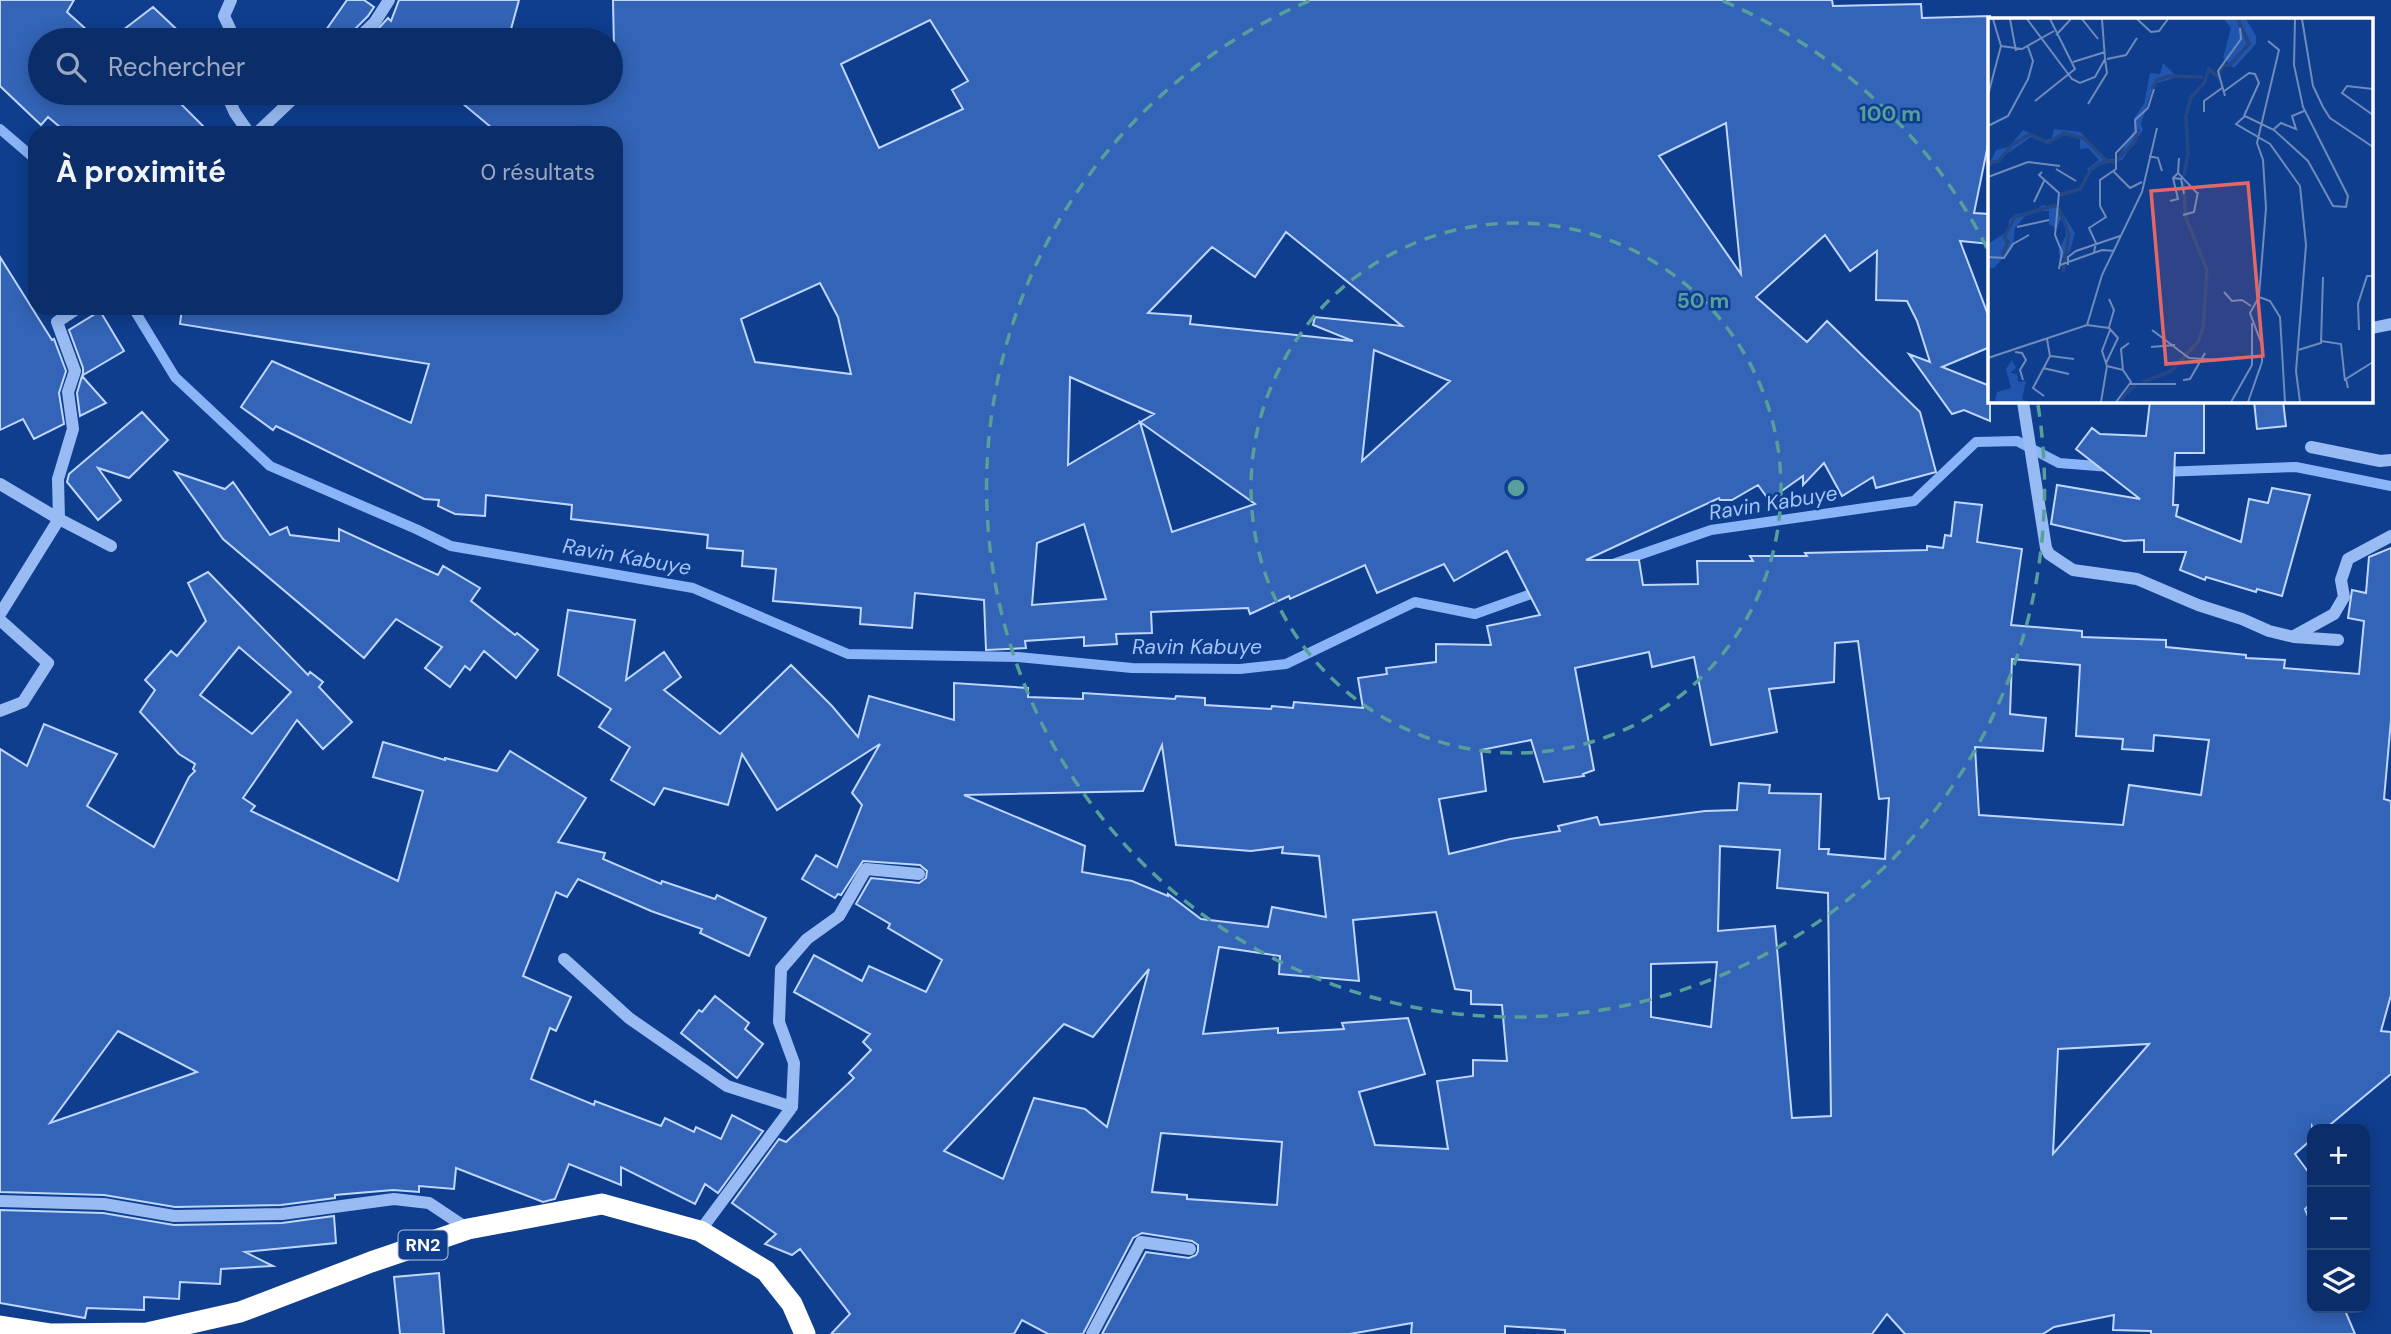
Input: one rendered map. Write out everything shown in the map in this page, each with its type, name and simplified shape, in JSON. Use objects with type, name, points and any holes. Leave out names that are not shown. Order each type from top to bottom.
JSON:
[{"type":"highway","name":"RN2","points":[[0,1326],[51,1334],[147,1333],[240,1312],[371,1262],[468,1229],[602,1204],[700,1231],[766,1271],[792,1304],[805,1334]]},
{"type":"street","points":[[230,28],[224,16],[231,0]]},
{"type":"street","points":[[369,28],[389,0]]},
{"type":"street","points":[[231,105],[244,126]]},
{"type":"street","points":[[264,126],[286,105]]},
{"type":"street","points":[[0,614],[59,519],[58,479],[73,429],[68,392],[75,371],[57,322],[68,315]]},
{"type":"street","points":[[2023,402],[2049,554],[2073,570],[2137,579],[2269,631],[2294,637],[2338,640]]},
{"type":"street","points":[[2311,447],[2380,461],[2391,460]]},
{"type":"street","points":[[0,484],[111,546]]},
{"type":"street","points":[[2294,637],[2334,614],[2344,597],[2341,580],[2348,559],[2391,536]]},
{"type":"street","points":[[0,620],[48,663],[23,702],[0,711]]},
{"type":"street","points":[[700,1231],[792,1107],[794,1063],[779,1022],[781,969],[807,939],[839,916],[866,869],[919,874]]},
{"type":"street","points":[[564,959],[629,1018],[727,1086],[792,1107]]},
{"type":"street","points":[[0,1201],[104,1204],[173,1216],[282,1214],[394,1199],[429,1203],[468,1229]]},
{"type":"street","points":[[1092,1334],[1141,1242],[1190,1249]]},
{"type":"building","points":[[0,0],[74,0],[67,12],[85,28],[28,28],[28,105],[182,105],[203,126],[59,126],[48,117],[41,125],[0,86]]},
{"type":"building","points":[[347,0],[364,0],[374,7],[356,28],[327,28]]},
{"type":"building","points":[[399,0],[519,0],[511,28],[379,28],[388,18],[391,21]]},
{"type":"building","points":[[613,0],[1832,0],[1833,6],[1921,4],[1922,18],[1990,16],[1988,145],[1974,213],[1988,214],[1988,244],[1960,241],[1988,315],[1988,348],[1942,367],[1988,385],[1990,421],[1964,410],[1952,414],[1909,354],[1930,362],[1917,321],[1907,301],[1876,300],[1877,251],[1850,271],[1825,235],[1756,297],[1807,342],[1827,321],[1920,412],[1936,472],[1876,488],[1873,477],[1842,496],[1824,463],[1803,485],[1803,476],[1769,500],[1758,485],[1732,500],[1719,498],[1586,560],[1639,560],[1643,585],[1698,584],[1697,561],[1753,561],[1750,556],[1927,550],[1927,546],[1943,548],[1945,535],[1951,536],[1955,502],[1982,505],[1977,542],[2022,549],[2011,625],[2082,631],[2082,637],[2166,640],[2166,647],[2246,655],[2246,658],[2285,660],[2284,668],[2359,674],[2364,621],[2348,618],[2352,590],[2366,593],[2369,557],[2391,548],[2391,720],[2384,799],[2391,801],[2391,995],[2381,1031],[2391,1032],[2391,1074],[2331,1124],[2307,1124],[2307,1143],[2295,1154],[2307,1170],[2307,1313],[2346,1313],[2355,1334],[2151,1334],[2151,1331],[2113,1330],[2114,1315],[2054,1327],[2043,1334],[1905,1334],[1887,1314],[1872,1334],[1565,1334],[1565,1330],[1505,1326],[1505,1334],[1411,1334],[1412,1323],[1350,1334],[1102,1334],[1146,1252],[1189,1258],[1198,1251],[1198,1245],[1192,1241],[1142,1233],[1133,1238],[1083,1334],[1048,1334],[1022,1320],[1014,1334],[831,1334],[850,1314],[800,1249],[792,1255],[765,1244],[776,1234],[732,1203],[779,1139],[786,1142],[854,1078],[849,1073],[871,1050],[863,1042],[870,1034],[794,992],[814,955],[862,981],[869,966],[926,992],[942,960],[888,928],[890,924],[856,904],[871,878],[919,883],[926,878],[927,871],[920,865],[863,861],[841,895],[838,894],[835,898],[802,879],[816,855],[837,867],[862,805],[852,793],[880,744],[777,810],[742,754],[728,805],[664,788],[654,805],[611,780],[630,747],[599,727],[611,709],[558,675],[568,610],[635,620],[626,680],[664,652],[681,677],[664,690],[720,734],[791,665],[858,737],[869,696],[954,720],[954,683],[1028,688],[1028,697],[1083,699],[1083,693],[1175,699],[1176,696],[1205,698],[1205,705],[1271,709],[1272,706],[1293,708],[1294,702],[1363,708],[1358,678],[1387,674],[1386,668],[1436,662],[1436,644],[1491,645],[1487,626],[1540,615],[1507,551],[1454,581],[1444,564],[1377,593],[1365,565],[1250,614],[1248,608],[1151,612],[1152,633],[1116,634],[1117,644],[1084,646],[1084,637],[1025,641],[1026,648],[986,650],[984,600],[915,593],[912,628],[860,624],[861,608],[773,601],[776,569],[742,566],[743,551],[707,548],[708,535],[571,519],[572,505],[486,495],[485,516],[455,514],[438,506],[439,500],[424,499],[276,426],[273,430],[241,407],[272,361],[411,423],[429,364],[180,324],[181,315],[623,315],[623,126],[490,126],[464,105],[623,105],[623,28],[614,28]],"holes":[[[930,20],[968,81],[952,90],[963,109],[879,148],[841,64]],[[1726,123],[1741,274],[1659,156]],[[1286,232],[1402,326],[1315,317],[1313,325],[1353,341],[1190,324],[1191,316],[1148,313],[1212,247],[1255,277]],[[820,283],[838,317],[851,374],[755,362],[741,319]],[[1374,350],[1450,381],[1362,461]],[[1070,377],[1154,414],[1140,422],[1068,465]],[[1140,422],[1255,504],[1172,532]],[[1084,524],[1106,599],[1032,605],[1037,543]],[[1858,641],[1879,799],[1889,798],[1885,859],[1828,854],[1829,849],[1819,849],[1821,794],[1769,793],[1770,785],[1739,783],[1737,810],[1705,811],[1600,825],[1597,817],[1558,826],[1560,831],[1510,839],[1449,854],[1439,799],[1486,791],[1481,750],[1531,740],[1544,782],[1584,776],[1583,774],[1594,770],[1575,668],[1649,652],[1652,667],[1694,657],[1711,745],[1777,732],[1769,689],[1834,682],[1835,643]],[[2012,659],[2080,665],[2076,736],[2123,739],[2122,749],[2153,751],[2154,735],[2209,740],[2201,795],[2129,785],[2123,825],[1979,815],[1975,747],[2043,751],[2046,718],[2010,714]],[[1162,745],[1176,845],[1251,851],[1283,847],[1282,853],[1319,856],[1326,917],[1272,907],[1268,927],[1201,919],[1168,894],[1132,881],[1082,872],[1085,846],[964,795],[1143,791]],[[1720,846],[1780,850],[1777,888],[1828,893],[1831,1116],[1792,1118],[1775,926],[1718,931]],[[1436,912],[1455,989],[1471,991],[1471,1004],[1502,1005],[1507,1061],[1473,1060],[1473,1076],[1437,1081],[1448,1149],[1375,1145],[1359,1092],[1425,1074],[1408,1018],[1342,1023],[1344,1029],[1278,1033],[1278,1028],[1203,1034],[1219,947],[1280,956],[1279,974],[1359,981],[1353,920]],[[1717,962],[1711,1027],[1651,1017],[1651,964]],[[1149,969],[1107,1127],[1085,1109],[1034,1098],[1003,1179],[944,1151],[1064,1024],[1093,1037]],[[2149,1044],[2053,1154],[2058,1049]],[[1161,1133],[1282,1142],[1277,1205],[1187,1199],[1187,1195],[1152,1192]]]},
{"type":"building","points":[[153,7],[175,28],[126,28]]},
{"type":"building","points":[[0,257],[28,302],[28,315],[36,315],[52,340],[54,339],[66,371],[59,393],[64,424],[34,439],[23,419],[0,430]]},
{"type":"building","points":[[93,315],[102,315],[124,351],[83,375],[69,330]]},
{"type":"building","points":[[82,376],[106,403],[80,416],[77,393]]},
{"type":"building","points":[[2150,402],[2204,402],[2204,453],[2175,453],[2173,505],[2178,505],[2176,516],[2241,542],[2249,499],[2268,503],[2272,488],[2310,495],[2282,596],[2257,589],[2256,592],[2206,577],[2205,580],[2180,570],[2186,552],[2144,552],[2144,540],[2124,541],[2051,524],[2057,485],[2140,499],[2076,449],[2092,428],[2100,434],[2146,436]]},
{"type":"building","points":[[2254,402],[2283,402],[2286,426],[2257,429]]},
{"type":"building","points":[[142,412],[168,440],[129,478],[98,468],[121,500],[98,520],[67,482],[69,474]]},
{"type":"building","points":[[175,472],[225,489],[233,482],[270,535],[287,527],[290,535],[339,541],[339,529],[438,575],[443,566],[480,588],[471,601],[538,650],[516,678],[484,651],[470,670],[465,666],[450,687],[425,668],[442,647],[396,619],[364,658],[223,539]]},
{"type":"building","points":[[208,572],[308,675],[310,672],[323,682],[319,687],[352,722],[323,749],[297,720],[243,798],[255,806],[251,811],[398,881],[423,791],[373,777],[383,742],[445,760],[497,771],[510,751],[586,798],[558,842],[605,853],[603,859],[661,884],[662,881],[715,899],[717,895],[766,918],[749,956],[700,933],[702,929],[651,911],[578,879],[567,897],[556,892],[523,976],[571,997],[556,1031],[550,1028],[531,1079],[594,1105],[595,1101],[661,1126],[665,1118],[694,1132],[696,1127],[721,1139],[732,1115],[763,1131],[718,1193],[705,1184],[695,1204],[621,1167],[621,1185],[569,1164],[555,1199],[543,1202],[456,1168],[454,1189],[419,1186],[419,1192],[393,1190],[335,1195],[335,1198],[281,1205],[175,1207],[104,1195],[0,1192],[0,749],[27,766],[44,724],[117,754],[87,806],[154,847],[189,777],[195,771],[195,764],[179,754],[140,712],[155,690],[145,680],[171,651],[177,656],[206,621],[188,583]],"holes":[[[239,647],[291,692],[252,734],[200,695]],[[118,1031],[197,1072],[50,1123]]]},
{"type":"building","points":[[715,996],[749,1023],[745,1029],[763,1044],[737,1078],[681,1033],[699,1010],[702,1012]]},
{"type":"building","points":[[0,1210],[103,1213],[174,1225],[282,1223],[334,1216],[336,1243],[245,1252],[273,1266],[221,1269],[220,1284],[180,1282],[179,1299],[144,1297],[144,1310],[87,1308],[85,1318],[0,1303]]},
{"type":"building","points":[[439,1273],[444,1334],[400,1334],[394,1277]]},
{"type":"waterway","name":"Ravin Kabuye","points":[[0,129],[28,153]]},
{"type":"waterway","name":"Ravin Kabuye","points":[[137,315],[175,377],[270,466],[451,546],[693,588],[848,654],[1018,657],[1132,668],[1240,669],[1286,664],[1415,602],[1475,614],[1542,590]]},
{"type":"waterway","name":"Ravin Kabuye","points":[[1613,564],[1711,530],[1914,501],[1976,442],[2017,441],[2059,463],[2110,467]]},
{"type":"waterway","name":"Ravin Kabuye","points":[[2161,472],[2296,467],[2391,486]]}]
